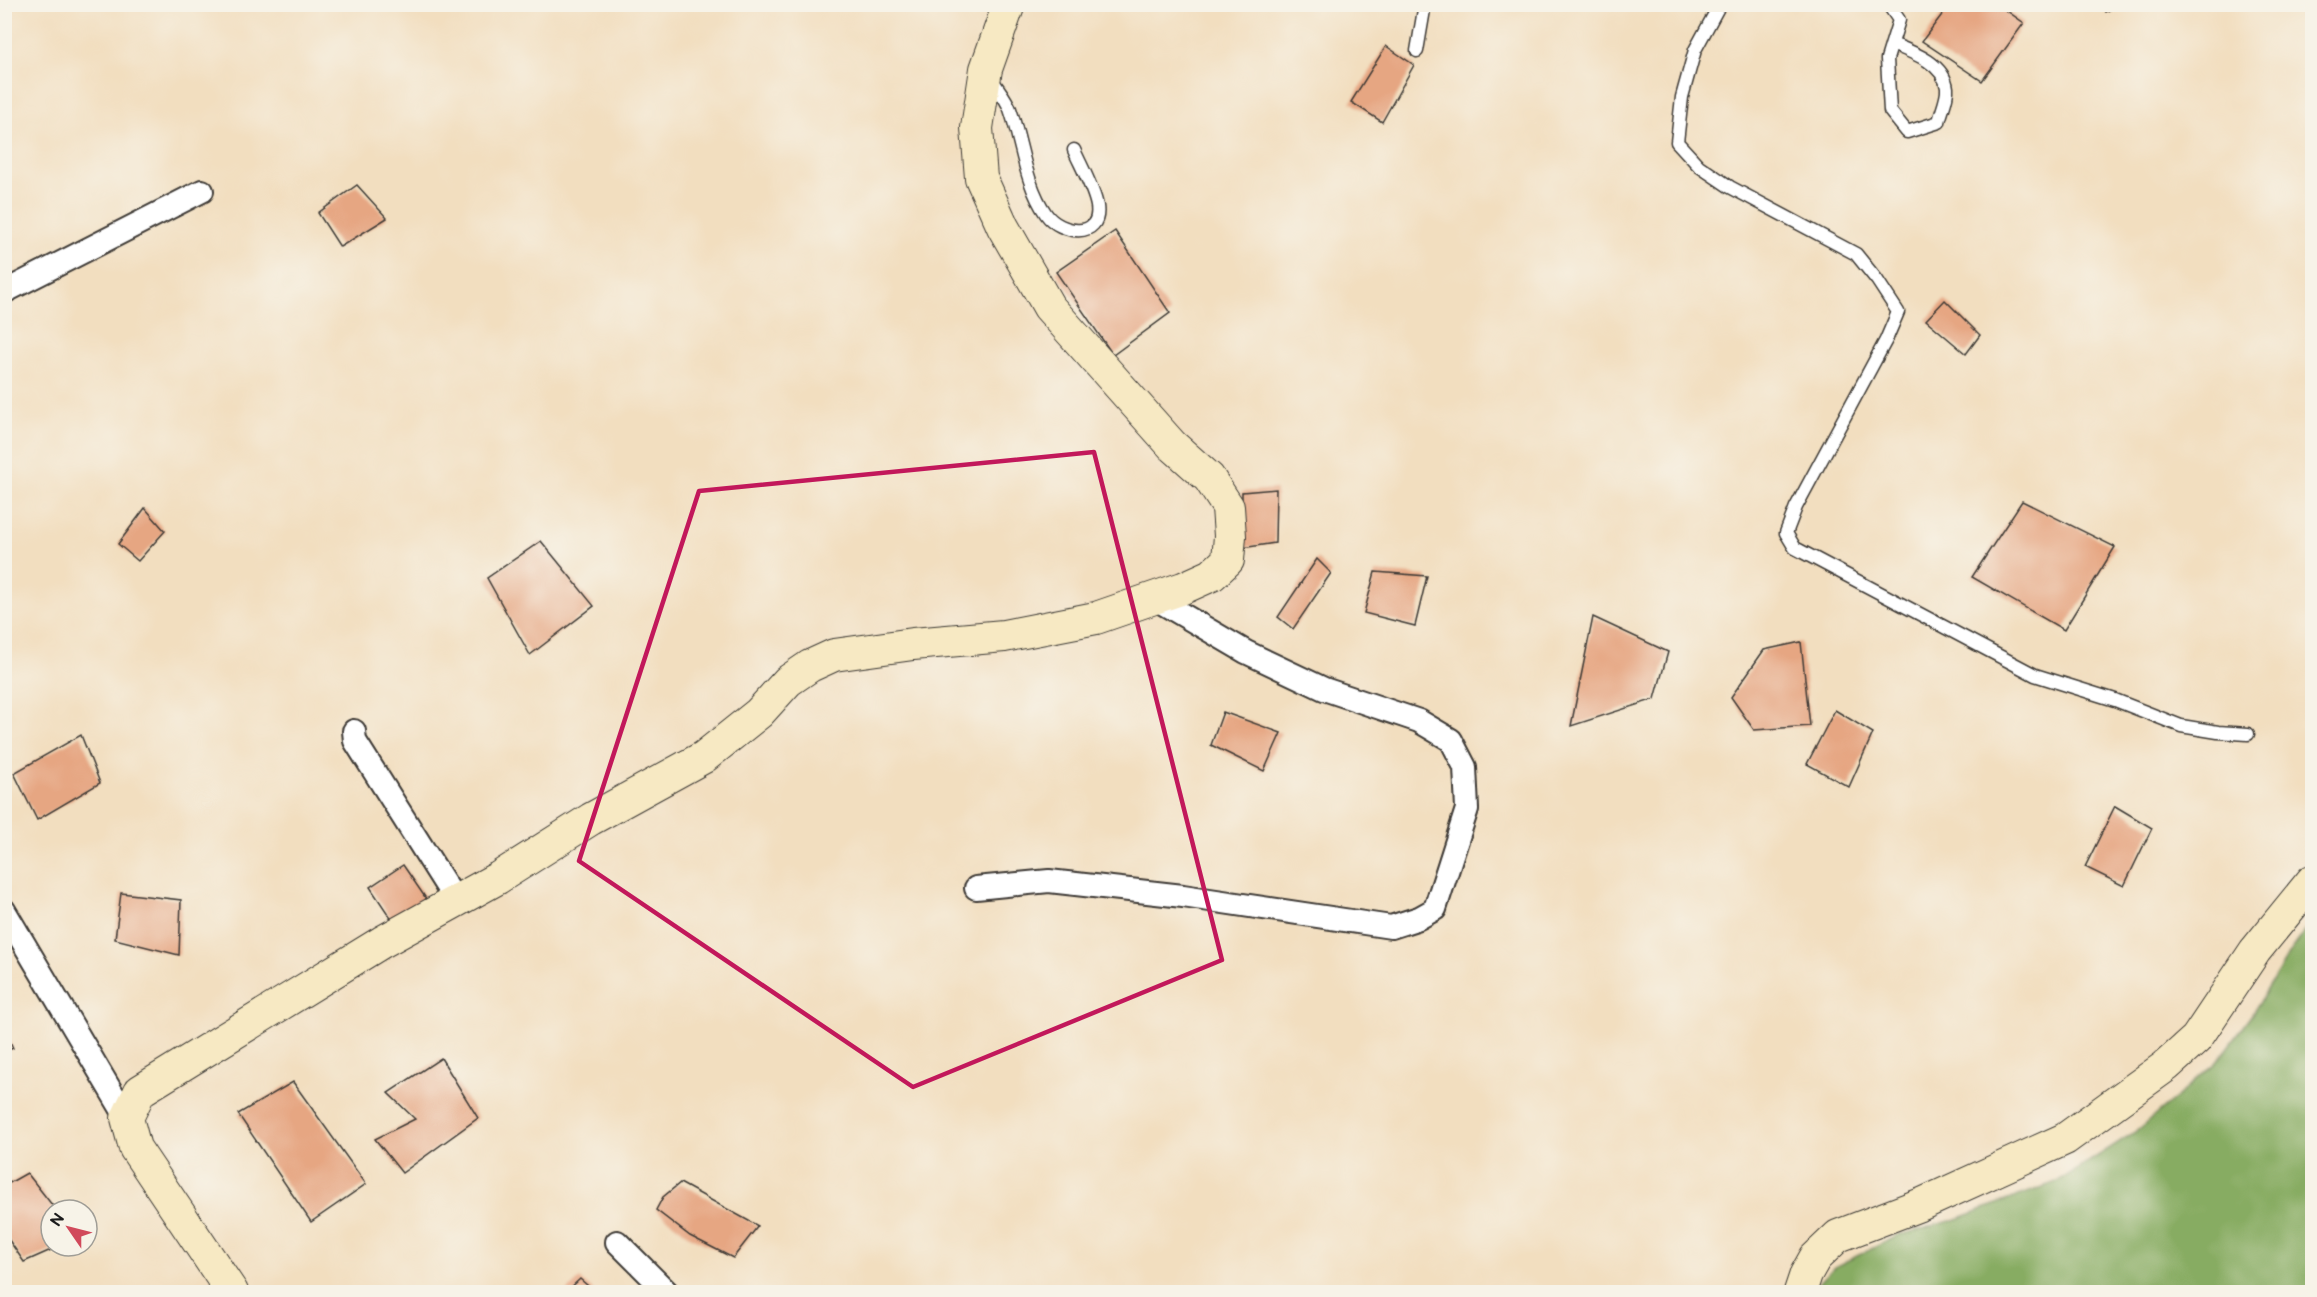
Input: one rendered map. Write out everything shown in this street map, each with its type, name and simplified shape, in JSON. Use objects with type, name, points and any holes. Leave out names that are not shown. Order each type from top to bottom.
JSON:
[{"type":"street","points":[[127,1118],[140,1091],[294,995],[498,878],[591,819],[704,757],[759,713],[788,681],[810,666],[834,655],[913,644],[1004,636],[1096,618],[1183,588],[1212,575],[1228,560],[1230,536],[1228,507],[1209,478],[1172,445],[1049,307],[1003,227],[981,178],[977,128],[986,69],[1009,4]]},
{"type":"street","points":[[4,292],[202,191]]},
{"type":"street","points":[[976,888],[1060,882],[1183,896],[1391,927],[1419,918],[1435,909],[1467,809],[1465,767],[1451,740],[1419,721],[1324,689],[1246,652],[1154,598]]},
{"type":"street","points":[[354,731],[355,741],[456,901]]},
{"type":"street","points":[[1800,1293],[1806,1274],[1815,1258],[1838,1236],[1922,1204],[2065,1139],[2166,1066],[2196,1039],[2255,951],[2313,881]]},
{"type":"street","points":[[4,910],[127,1118],[135,1148],[232,1293]]},
{"type":"street","points":[[617,1242],[667,1293]]},
{"type":"lane","points":[[1417,51],[1425,4]]},
{"type":"lane","points":[[1720,4],[1695,50],[1682,97],[1677,142],[1699,166],[1730,187],[1856,254],[1898,312],[1886,340],[1796,507],[1786,533],[1795,548],[2035,675],[2115,700],[2181,726],[2248,734]]},
{"type":"lane","points":[[1888,4],[1899,20],[1887,59],[1890,111],[1906,132],[1939,122],[1947,89],[1940,72],[1919,55],[1892,44]]},
{"type":"lane","points":[[986,69],[1009,107],[1035,194],[1046,215],[1065,230],[1075,231],[1093,224],[1097,205],[1074,150]]},
{"type":"highlighted area","points":[[1094,452],[1222,960],[913,1087],[579,861],[699,491]]},
{"type":"green space","points":[[2312,922],[2312,1292],[1818,1292],[1817,1285],[1834,1267],[1900,1235],[1954,1220],[2059,1181],[2138,1130],[2217,1062],[2252,1014]]},
{"type":"building","points":[[1950,4],[1997,4],[2024,23],[1982,81],[1922,41]]},
{"type":"building","points":[[2101,4],[2119,4],[2106,12]]},
{"type":"building","points":[[1386,46],[1414,65],[1382,122],[1351,102]]},
{"type":"building","points":[[357,185],[387,218],[340,247],[318,213]]},
{"type":"building","points":[[1115,231],[1170,313],[1113,355],[1056,272]]},
{"type":"building","points":[[1945,300],[1980,335],[1966,354],[1926,320]]},
{"type":"building","points":[[1276,489],[1275,543],[1242,548],[1242,492]]},
{"type":"building","points":[[2022,501],[2115,547],[2064,630],[1972,577]]},
{"type":"building","points":[[145,508],[165,531],[138,561],[118,544]]},
{"type":"building","points":[[541,541],[594,606],[530,655],[487,578]]},
{"type":"building","points":[[1317,559],[1331,573],[1293,629],[1278,617]]},
{"type":"building","points":[[1375,572],[1427,576],[1415,626],[1364,613]]},
{"type":"building","points":[[1593,617],[1668,652],[1655,699],[1571,726]]},
{"type":"building","points":[[1801,642],[1810,726],[1754,730],[1731,697],[1764,650]]},
{"type":"building","points":[[1835,710],[1873,733],[1849,787],[1807,764]]},
{"type":"building","points":[[1223,712],[1281,733],[1264,771],[1211,745]]},
{"type":"building","points":[[81,735],[100,783],[37,820],[14,773]]},
{"type":"building","points":[[2115,806],[2152,828],[2124,886],[2085,867]]},
{"type":"building","points":[[403,865],[427,900],[394,923],[370,887]]},
{"type":"building","points":[[121,893],[181,900],[179,955],[115,939]]},
{"type":"building","points":[[4,1028],[13,1048],[4,1052]]},
{"type":"building","points":[[441,1058],[478,1118],[402,1173],[375,1139],[415,1119],[388,1093]]},
{"type":"building","points":[[293,1082],[366,1184],[311,1222],[238,1114]]},
{"type":"building","points":[[27,1173],[47,1198],[39,1198],[39,1255],[24,1262],[4,1233],[4,1186]]},
{"type":"building","points":[[680,1183],[758,1226],[733,1258],[690,1236],[656,1210],[663,1197]]},
{"type":"building","points":[[580,1279],[595,1292],[566,1292]]}]
